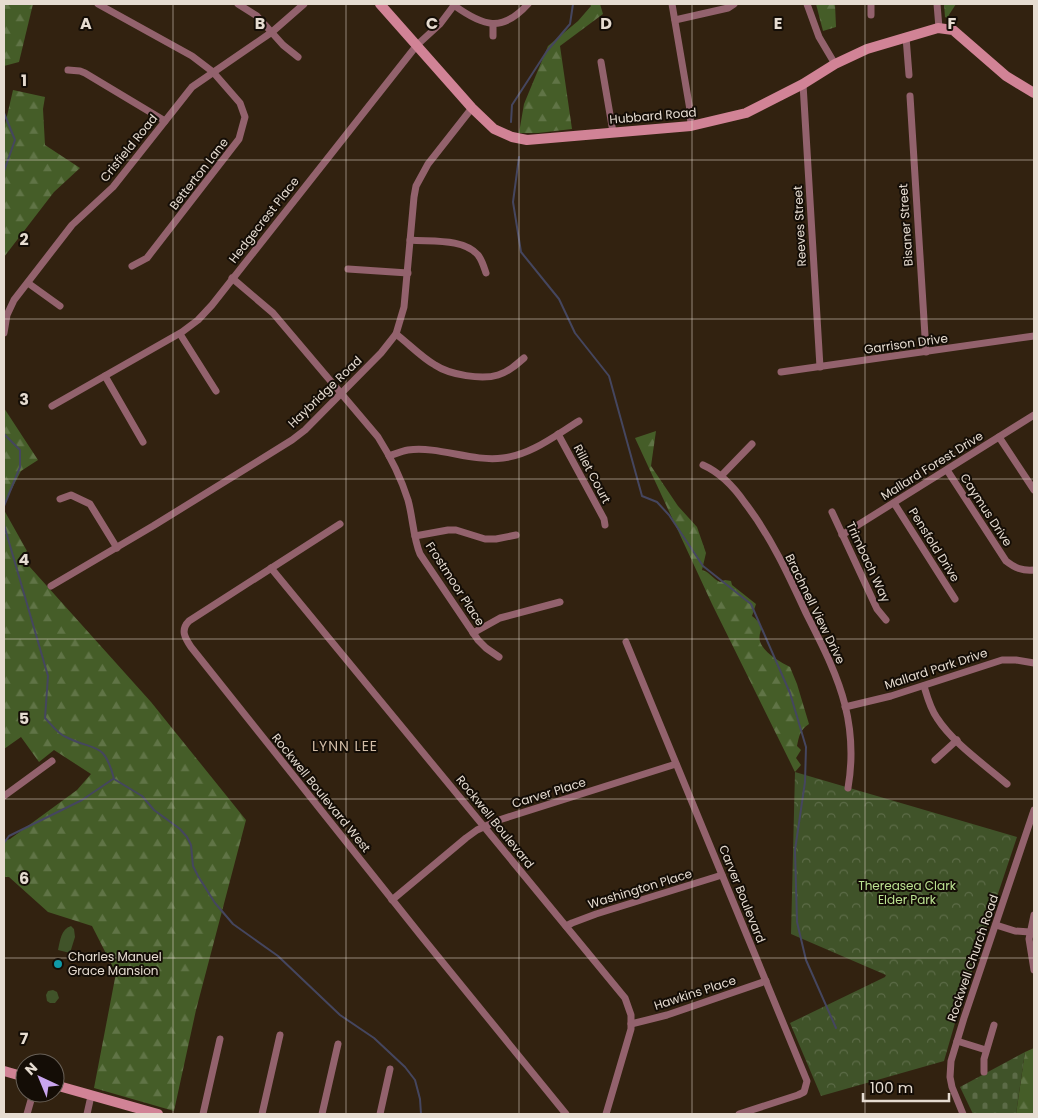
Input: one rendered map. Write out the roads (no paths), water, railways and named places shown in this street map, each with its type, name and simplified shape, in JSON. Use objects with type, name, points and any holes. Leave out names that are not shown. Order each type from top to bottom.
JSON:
[{"type":"main road","name":"Hubbard Road","points":[[380,4],[472,108],[494,129],[527,140],[691,126],[746,113],[803,84],[835,64],[867,49],[939,28]]},
{"type":"main road","points":[[939,28],[953,30],[1006,76],[1034,93]]},
{"type":"main road","points":[[65,1088],[145,1113],[158,1114]]},
{"type":"street","name":"Betterton Lane","points":[[98,4],[192,56],[213,72],[240,103],[245,117],[239,139],[147,258],[132,266]]},
{"type":"street","points":[[238,4],[257,16],[283,45],[298,57]]},
{"type":"street","name":"Crisfield Road","points":[[4,333],[11,307],[72,225],[113,187],[192,87],[272,32],[304,4]]},
{"type":"street","points":[[455,5],[476,20],[492,25],[510,19],[528,4]]},
{"type":"street","points":[[672,4],[691,126]]},
{"type":"street","points":[[675,20],[728,8],[734,4]]},
{"type":"street","points":[[807,4],[819,37],[835,64]]},
{"type":"street","points":[[871,4],[871,15]]},
{"type":"street","points":[[937,4],[939,28]]},
{"type":"street","name":"Hedgecrest Place","points":[[52,406],[180,334],[192,325],[204,313],[417,45],[440,24],[455,5]]},
{"type":"street","points":[[492,25],[493,36]]},
{"type":"street","points":[[906,37],[909,75]]},
{"type":"street","points":[[601,62],[613,132]]},
{"type":"street","points":[[68,70],[80,70],[166,120]]},
{"type":"street","name":"Reeves Street","points":[[803,84],[820,367]]},
{"type":"street","name":"Bisaner Street","points":[[910,96],[926,352]]},
{"type":"street","name":"Haybridge Road","points":[[52,586],[292,440],[305,430],[381,353],[396,334],[403,312],[414,197],[418,180],[428,164],[472,108]]},
{"type":"street","points":[[410,240],[453,243],[464,246],[478,255],[486,273]]},
{"type":"street","points":[[348,269],[408,273]]},
{"type":"street","name":"Frostmoor Place","points":[[232,278],[272,312],[378,437],[389,456],[408,501],[420,554],[473,633],[486,648],[499,656]]},
{"type":"street","points":[[28,283],[60,306]]},
{"type":"street","points":[[180,334],[216,392]]},
{"type":"street","points":[[396,334],[434,365],[450,372],[491,377],[504,373],[524,358]]},
{"type":"street","name":"Garrison Drive","points":[[781,372],[1034,336]]},
{"type":"street","points":[[105,376],[143,442]]},
{"type":"street","name":"Mallard Forest Drive","points":[[842,536],[1034,415]]},
{"type":"street","points":[[389,456],[407,450],[421,450],[488,459],[504,458],[525,452],[579,422]]},
{"type":"street","name":"Rillet Court","points":[[558,434],[604,519],[605,525]]},
{"type":"street","points":[[999,437],[1034,490]]},
{"type":"street","points":[[721,476],[752,444]]},
{"type":"street","name":"Brachnell View Drive","points":[[703,465],[721,476],[739,494],[751,510],[789,577],[831,665],[845,707],[852,747],[848,788]]},
{"type":"street","name":"Caymus Drive","points":[[947,470],[1006,560],[1012,566],[1021,570],[1034,570]]},
{"type":"street","points":[[60,499],[71,495],[90,504],[117,548]]},
{"type":"street","name":"Pensfold Drive","points":[[894,503],[955,599]]},
{"type":"street","name":"Trimbach Way","points":[[832,512],[877,609],[886,620]]},
{"type":"street","name":"Rockwell Boulevard West","points":[[340,524],[188,621],[184,628],[185,637],[392,900],[566,1114]]},
{"type":"street","points":[[415,536],[448,530],[456,530],[485,539],[516,536]]},
{"type":"street","name":"Rockwell Boulevard","points":[[271,568],[623,996],[632,1024]]},
{"type":"street","points":[[473,633],[500,618],[560,602]]},
{"type":"street","name":"Carver Boulevard","points":[[626,642],[807,1081],[806,1088],[798,1095],[739,1114]]},
{"type":"street","name":"Mallard Park Drive","points":[[845,707],[891,696],[1002,660],[1034,663]]},
{"type":"street","points":[[924,686],[936,718],[956,740],[1007,784]]},
{"type":"street","points":[[935,760],[956,740]]},
{"type":"street","points":[[4,796],[52,761]]},
{"type":"street","name":"Carver Place","points":[[392,900],[466,838],[484,827],[499,820],[676,764]]},
{"type":"street","name":"Rockwell Church Road","points":[[963,1114],[953,1092],[950,1077],[952,1061],[1034,810]]},
{"type":"street","name":"Washington Place","points":[[566,926],[596,914],[722,875]]},
{"type":"street","points":[[1034,916],[1030,932],[1029,949],[1034,970]]},
{"type":"street","points":[[996,925],[1010,930],[1030,932]]},
{"type":"street","name":"Hawkins Place","points":[[632,1024],[659,1017],[766,981]]},
{"type":"street","points":[[606,1114],[632,1024]]},
{"type":"street","points":[[984,1072],[986,1050],[994,1026]]},
{"type":"street","points":[[262,1114],[280,1035]]},
{"type":"street","points":[[203,1114],[220,1039]]},
{"type":"street","points":[[957,1041],[986,1050]]},
{"type":"street","points":[[322,1114],[338,1044]]},
{"type":"street","points":[[380,1114],[390,1069]]},
{"type":"street","points":[[87,1114],[91,1096]]},
{"type":"waterway","points":[[511,122],[512,105],[547,51],[570,24],[573,4]]},
{"type":"waterway","points":[[4,113],[15,140],[4,171]]},
{"type":"waterway","points":[[519,157],[513,202],[521,252],[559,299],[575,333],[609,376],[642,496],[657,502],[669,515],[703,566],[751,604],[790,693],[806,747],[805,782],[795,850],[797,922],[806,960],[836,1028]]},
{"type":"waterway","points":[[4,434],[20,450],[20,467],[4,506],[4,525],[48,676],[45,718],[63,736],[97,749],[102,753],[106,758],[114,779],[142,796],[154,810],[180,829],[191,845],[193,866],[215,903],[233,924],[278,956],[340,1015],[374,1038],[405,1067],[415,1080],[420,1099],[421,1114]]},
{"type":"waterway","points":[[4,843],[9,836],[82,800],[113,779]]},
{"type":"place","name":"Charles Manuel Grace Mansion","points":[[58,964]]},
{"type":"district","name":"LYNN LEE","points":[[345,746]]},
{"type":"park label","name":"Thereasea Clark Elder Park","points":[[907,893]]}]
